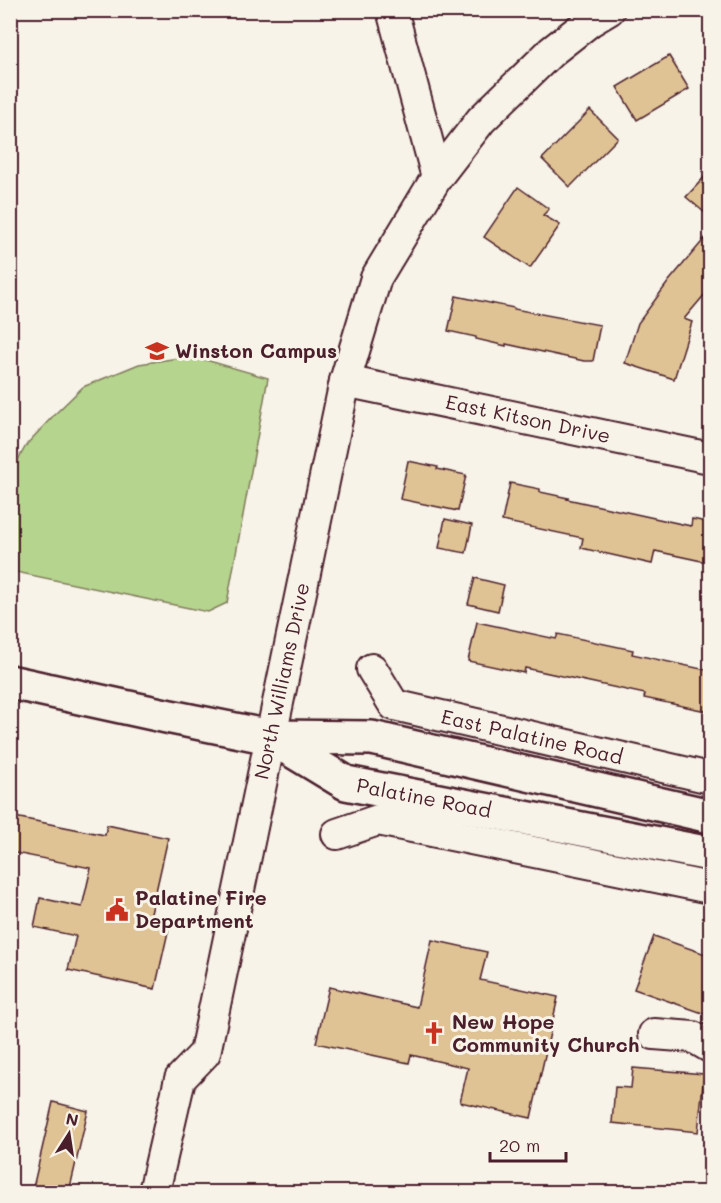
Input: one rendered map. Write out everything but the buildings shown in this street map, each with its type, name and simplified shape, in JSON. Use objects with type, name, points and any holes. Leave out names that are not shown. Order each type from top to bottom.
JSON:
[{"type":"main road","points":[[10,682],[270,737],[372,738],[711,816]]},
{"type":"main road","name":"Palatine Road","points":[[270,737],[346,783],[711,854]]},
{"type":"street","points":[[392,10],[437,177]]},
{"type":"street","name":"North Williams Drive","points":[[154,1192],[180,1079],[205,1053],[345,381],[376,278],[437,177],[481,120],[552,51],[589,22],[609,10]]},
{"type":"street","name":"East Kitson Drive","points":[[345,381],[711,458]]},
{"type":"street","name":"East Palatine Road","points":[[372,669],[394,705],[711,778]]},
{"type":"street","name":"Palatine Road","points":[[337,834],[378,820],[711,888]]},
{"type":"street","points":[[654,1034],[693,1036],[711,1047]]},
{"type":"green space","points":[[192,356],[268,378],[227,603],[208,612],[11,571],[11,472],[27,444],[83,387],[139,364]]},
{"type":"place","name":"Winston Campus","points":[[157,351]]},
{"type":"place","name":"Palatine Fire Department","points":[[117,910]]},
{"type":"place","name":"New Hope Community Church","points":[[434,1033]]}]
